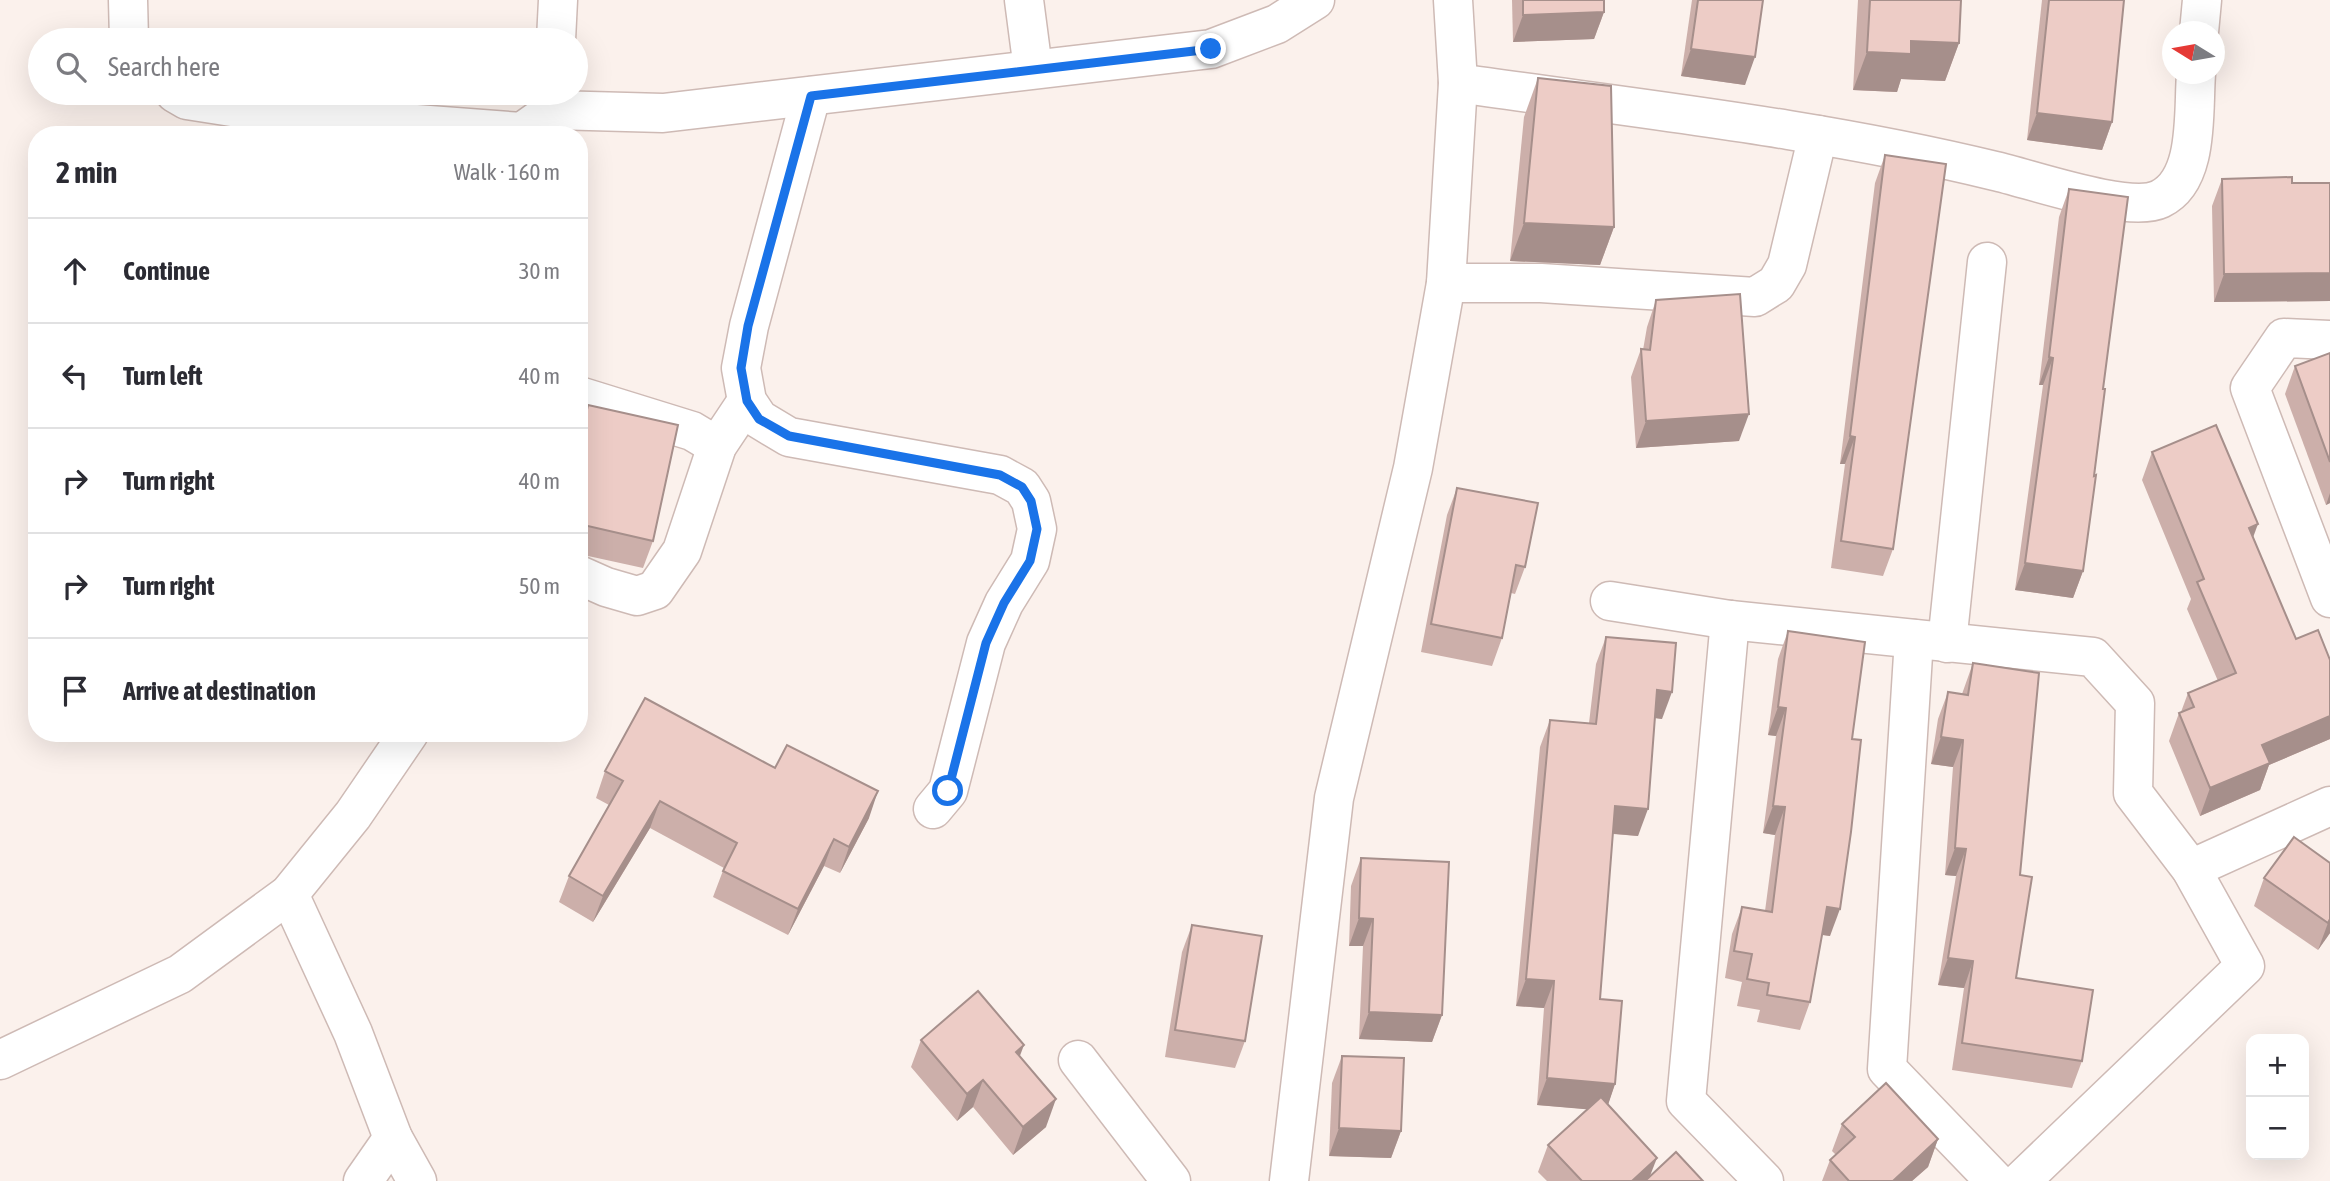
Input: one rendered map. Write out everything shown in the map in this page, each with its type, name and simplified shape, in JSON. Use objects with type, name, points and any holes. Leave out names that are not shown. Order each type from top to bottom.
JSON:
[{"type":"street","points":[[128,0],[129,28]]},
{"type":"street","points":[[557,28],[558,0]]},
{"type":"street","points":[[1024,0],[1033,69]]},
{"type":"street","points":[[532,126],[553,113],[663,113],[1211,49],[1277,24],[1315,0]]},
{"type":"street","points":[[1289,1181],[1334,798],[1413,468],[1447,282],[1458,83],[1453,0]]},
{"type":"street","points":[[2200,21],[2202,0]]},
{"type":"street","points":[[1458,83],[1818,135],[1993,170],[2120,203],[2158,201],[2176,189],[2189,157],[2195,84]]},
{"type":"street","points":[[811,96],[748,326],[741,368],[747,401],[759,419],[789,436],[1000,475],[1022,487],[1031,501],[1037,529],[1030,561],[1004,603],[986,643],[948,791],[933,809]]},
{"type":"street","points":[[219,105],[270,113],[442,126]]},
{"type":"street","points":[[1447,282],[1541,283],[1755,297],[1776,284],[1787,265],[1818,135]]},
{"type":"street","points":[[1987,262],[1931,641],[1887,1069],[1995,1181]]},
{"type":"street","points":[[2330,341],[2284,338],[2250,388],[2330,598]]},
{"type":"street","points":[[588,399],[692,431],[717,446]]},
{"type":"street","points":[[588,579],[637,596],[655,590],[682,551],[717,446],[747,401]]},
{"type":"street","points":[[1610,601],[1730,620],[2093,657],[2135,704],[2133,793],[2190,869],[2245,966],[2021,1181]]},
{"type":"street","points":[[1730,620],[1686,1101],[1764,1181]]},
{"type":"street","points":[[0,1060],[180,974],[289,894],[353,815],[403,742]]},
{"type":"street","points":[[2190,869],[2330,806]]},
{"type":"street","points":[[289,894],[353,1032],[393,1138],[416,1181]]},
{"type":"street","points":[[1078,1059],[1171,1181]]},
{"type":"street","points":[[363,1181],[393,1138]]},
{"type":"building","points":[[1523,0],[1604,0],[1604,12],[1523,15]]},
{"type":"building","points":[[1698,0],[1763,0],[1755,57],[1691,49]]},
{"type":"building","points":[[1870,0],[1961,0],[1959,43],[1911,41],[1911,54],[1867,52]]},
{"type":"building","points":[[2049,0],[2124,0],[2112,122],[2037,113]]},
{"type":"building","points":[[1538,78],[1611,86],[1614,227],[1524,223]]},
{"type":"building","points":[[1885,155],[1946,164],[1893,549],[1841,541],[1855,437],[1850,436]]},
{"type":"building","points":[[2292,177],[2292,183],[2330,183],[2330,273],[2224,274],[2222,179]]},
{"type":"building","points":[[2069,189],[2128,197],[2083,571],[2025,563],[2053,358],[2049,357]]},
{"type":"building","points":[[1740,294],[1749,414],[1646,421],[1641,349],[1650,350],[1656,300]]},
{"type":"building","points":[[2330,353],[2330,462],[2295,366]]},
{"type":"building","points":[[588,405],[678,425],[653,541],[588,526]]},
{"type":"building","points":[[2216,425],[2258,524],[2249,528],[2296,639],[2318,630],[2330,660],[2330,716],[2262,745],[2270,763],[2210,788],[2179,713],[2194,707],[2188,693],[2236,673],[2197,582],[2204,579],[2152,452]]},
{"type":"building","points":[[1457,488],[1538,503],[1525,567],[1516,565],[1502,638],[1431,624]]},
{"type":"building","points":[[1788,631],[1865,642],[1852,739],[1861,740],[1840,909],[1827,907],[1810,1002],[1767,995],[1769,983],[1747,979],[1752,954],[1734,951],[1742,907],[1772,912],[1785,807],[1773,806],[1786,708],[1778,707]]},
{"type":"building","points":[[1606,637],[1676,643],[1672,692],[1657,690],[1648,809],[1615,806],[1600,999],[1622,1001],[1615,1084],[1547,1078],[1554,981],[1526,979],[1550,720],[1596,724]]},
{"type":"building","points":[[1973,663],[2039,673],[2020,875],[2032,877],[2016,978],[2093,990],[2082,1061],[1962,1043],[1973,961],[1948,958],[1966,849],[1955,848],[1963,740],[1941,737],[1948,692],[1968,695]]},
{"type":"building","points":[[645,698],[775,768],[787,745],[878,791],[849,847],[834,839],[798,909],[723,871],[737,843],[660,801],[603,896],[569,876],[623,781],[605,771]]},
{"type":"building","points":[[2294,837],[2330,863],[2328,923],[2264,878]]},
{"type":"building","points":[[1361,858],[1449,862],[1442,1015],[1369,1012],[1373,919],[1359,918]]},
{"type":"building","points":[[1192,925],[1262,936],[1245,1041],[1175,1030]]},
{"type":"building","points":[[978,991],[1024,1045],[1016,1052],[1056,1099],[1023,1127],[983,1080],[967,1094],[921,1040]]},
{"type":"building","points":[[1342,1056],[1404,1058],[1401,1131],[1339,1128]]},
{"type":"building","points":[[1886,1083],[1938,1139],[1893,1181],[1849,1181],[1830,1160],[1855,1137],[1842,1124]]},
{"type":"building","points":[[1601,1097],[1657,1158],[1632,1181],[1582,1181],[1548,1145]]},
{"type":"building","points":[[1676,1152],[1703,1181],[1645,1181]]},
{"type":"route","points":[[948,791],[986,643],[1004,603],[1030,561],[1037,529],[1031,501],[1022,487],[1000,475],[789,436],[759,419],[747,401],[741,368],[748,326],[811,96],[1211,49]]}]
